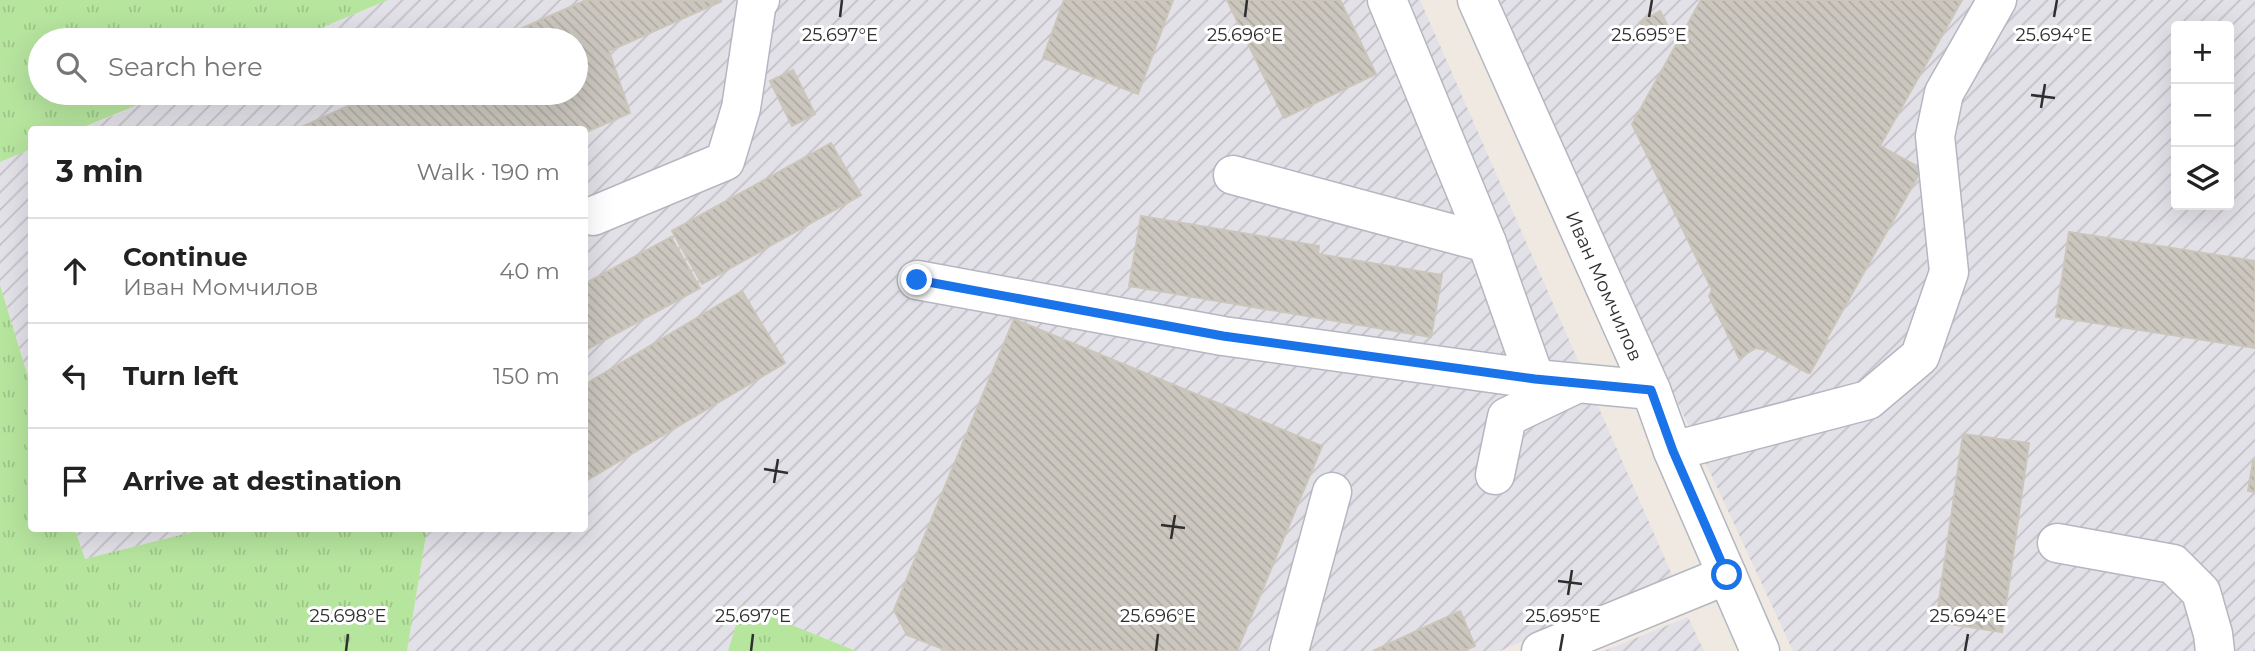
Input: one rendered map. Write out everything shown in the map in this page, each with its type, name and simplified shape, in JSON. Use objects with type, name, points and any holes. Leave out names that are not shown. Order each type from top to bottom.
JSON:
[{"type":"street","points":[[593,216],[725,161],[741,108],[757,2],[760,0]]},
{"type":"street","points":[[1387,0],[1487,243],[1535,379]]},
{"type":"street","name":"Иван Момчилов","points":[[1477,0],[1651,390],[1673,451],[1760,651]]},
{"type":"street","points":[[1673,451],[1868,400],[1920,356],[1949,272],[1935,136],[1944,93],[1997,0]]},
{"type":"street","points":[[1233,175],[1487,243]]},
{"type":"street","points":[[917,280],[1223,336],[1535,379],[1651,390]]},
{"type":"street","points":[[1495,475],[1507,417],[1578,383]]},
{"type":"street","points":[[1289,651],[1332,492]]},
{"type":"street","points":[[2057,543],[2173,564],[2201,592],[2215,651]]},
{"type":"street","points":[[1541,651],[1727,575]]},
{"type":"shaded area","points":[[388,0],[1420,0],[1673,577],[1500,651],[856,651],[742,605],[728,651],[407,651],[427,532],[588,532],[588,126],[88,126],[138,105],[588,105],[588,28],[321,28]]},
{"type":"shaded area","points":[[1491,0],[2255,0],[2255,651],[1793,651]]},
{"type":"shaded area","points":[[28,150],[28,377],[0,285],[0,162]]},
{"type":"shaded area","points":[[76,532],[192,532],[85,559]]},
{"type":"shaded area","points":[[1688,617],[1704,651],[1604,651]]},
{"type":"green space","points":[[0,0],[388,0],[321,28],[28,28],[28,105],[137,105],[86,126],[28,126],[28,150],[0,162]]},
{"type":"green space","points":[[0,285],[28,377],[28,532],[76,532],[85,559],[192,532],[427,532],[407,651],[0,651]]},
{"type":"green space","points":[[742,605],[856,651],[728,651]]},
{"type":"building","points":[[586,0],[722,1],[609,51],[630,113],[588,131],[588,126],[304,126],[350,105],[588,105],[588,28],[522,28]]},
{"type":"building","points":[[1064,0],[1173,0],[1138,94],[1043,58]]},
{"type":"building","points":[[1227,0],[1340,0],[1376,74],[1284,118]]},
{"type":"building","points":[[1701,0],[1962,0],[1880,146],[1922,169],[1810,373],[1766,350],[1756,348],[1739,358],[1709,296],[1712,290],[1632,124]]},
{"type":"building","points":[[1660,11],[1671,32],[1651,43],[1640,22]]},
{"type":"building","points":[[793,70],[815,114],[792,126],[770,81]]},
{"type":"building","points":[[831,143],[861,195],[702,284],[672,231]]},
{"type":"building","points":[[1141,216],[1319,246],[1318,254],[1442,275],[1431,337],[1129,286]]},
{"type":"building","points":[[2069,232],[2255,261],[2255,348],[2056,317]]},
{"type":"building","points":[[671,237],[700,288],[588,349],[588,282]]},
{"type":"building","points":[[742,291],[785,363],[588,480],[588,383]]},
{"type":"building","points":[[1014,319],[1322,446],[1237,651],[948,651],[907,635],[894,610]]},
{"type":"building","points":[[1963,434],[2029,443],[2002,632],[1936,622]]},
{"type":"building","points":[[2255,461],[2255,492],[2248,491]]},
{"type":"building","points":[[1460,611],[1475,646],[1463,651],[1373,651]]},
{"type":"route","points":[[917,280],[1223,336],[1535,379],[1651,390],[1673,451],[1727,575]]}]
